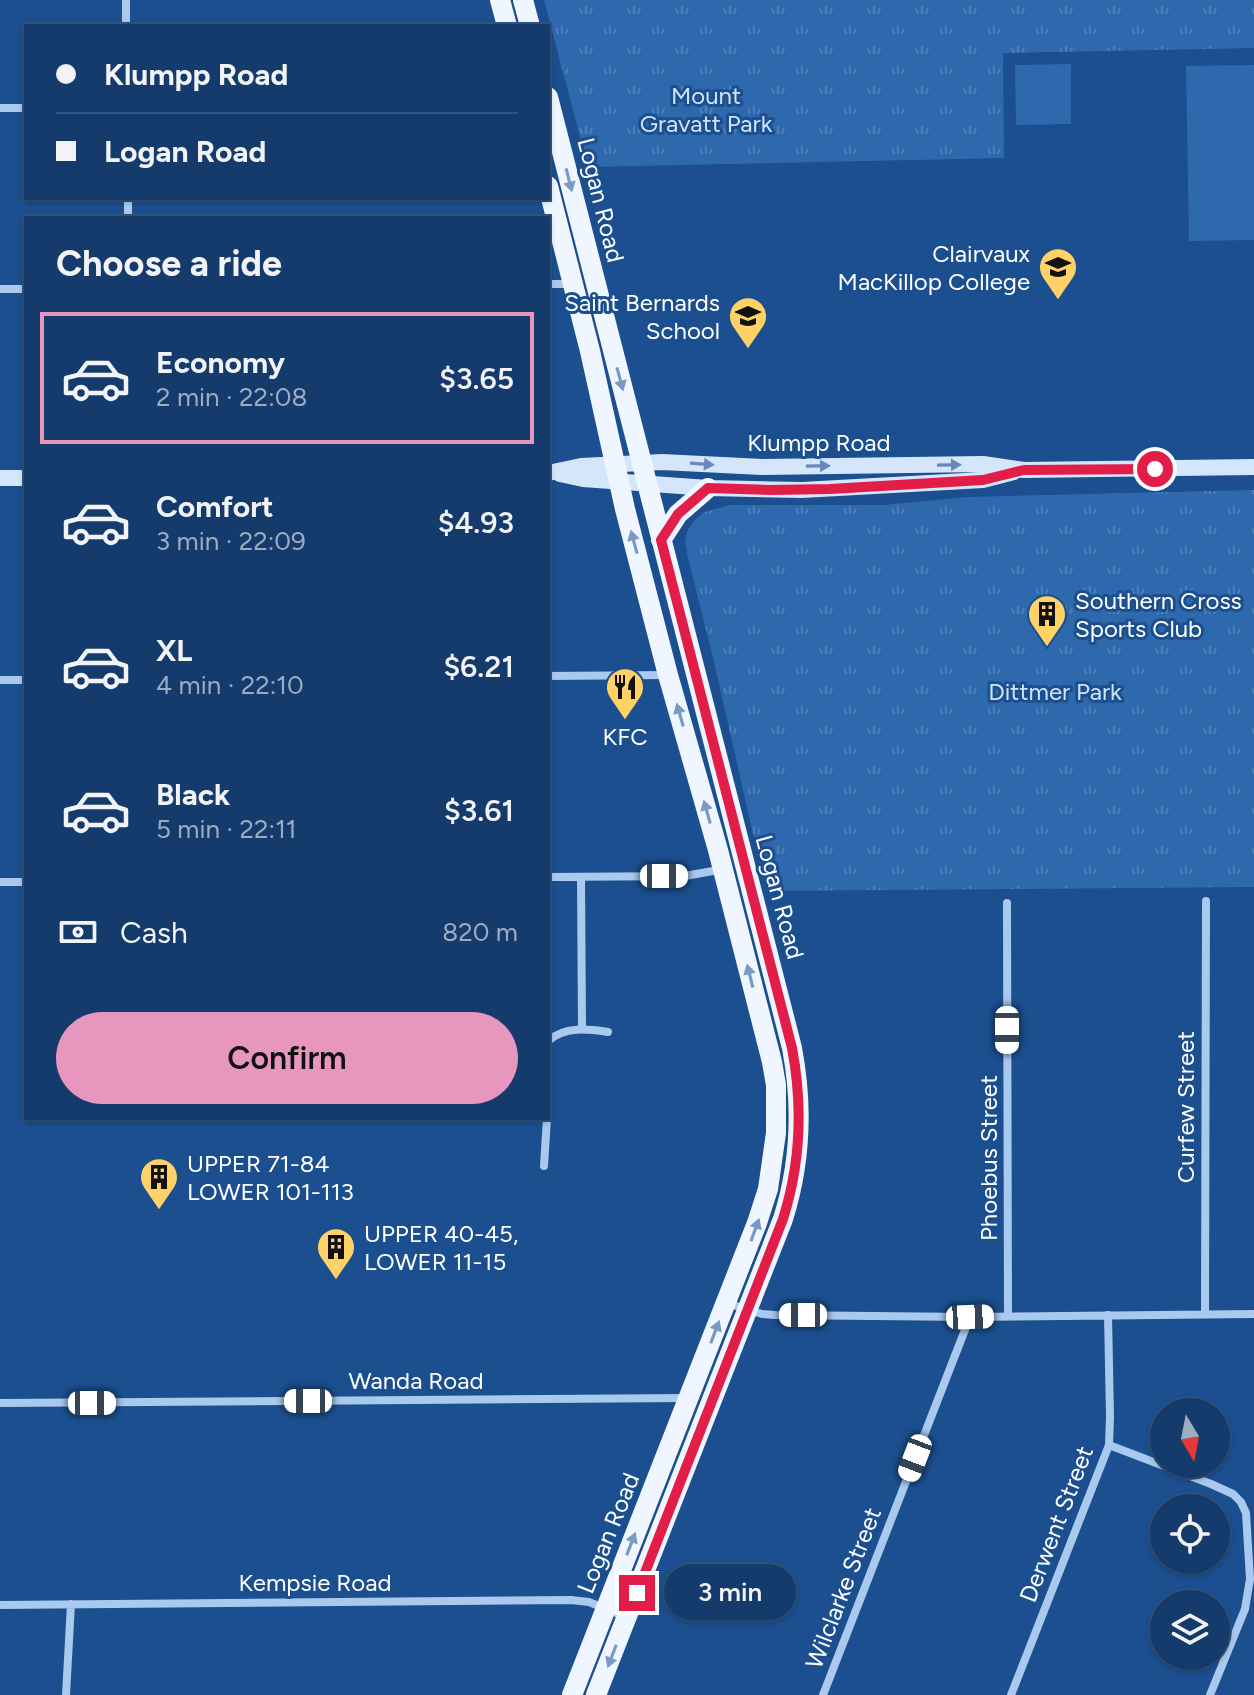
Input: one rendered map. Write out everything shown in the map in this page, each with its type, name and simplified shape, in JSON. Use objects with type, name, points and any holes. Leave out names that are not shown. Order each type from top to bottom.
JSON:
[{"type":"main road","points":[[500,0],[506,24]]},
{"type":"main road","points":[[523,0],[529,24]]},
{"type":"main road","name":"Logan Road","points":[[550,105],[792,1048],[800,1118],[790,1197],[596,1695]]},
{"type":"main road","name":"Logan Road","points":[[550,194],[668,675],[772,1062],[777,1109],[768,1189],[757,1223],[572,1695]]},
{"type":"main road","name":"Klumpp Road","points":[[617,472],[642,462],[762,467],[983,464],[1024,470],[1254,467]]},
{"type":"main road","name":"Klumpp Road","points":[[617,472],[647,483],[786,490],[983,480],[1024,470]]},
{"type":"main road","points":[[551,473],[583,479],[617,472]]},
{"type":"main road","points":[[0,478],[24,478]]},
{"type":"main road","points":[[661,540],[678,514],[708,488]]},
{"type":"street","points":[[126,0],[126,24]]},
{"type":"street","points":[[0,108],[24,108]]},
{"type":"street","points":[[550,284],[573,284]]},
{"type":"street","points":[[0,289],[24,289]]},
{"type":"street","points":[[550,676],[668,675]]},
{"type":"street","points":[[0,680],[24,680]]},
{"type":"street","points":[[550,877],[685,876],[744,864]]},
{"type":"street","points":[[581,877],[582,1028]]},
{"type":"street","points":[[0,882],[24,882]]},
{"type":"street","name":"Curfew Street","points":[[1205,1314],[1206,901]]},
{"type":"street","name":"Phoebus Street","points":[[1007,903],[1008,1316]]},
{"type":"street","points":[[550,1039],[557,1033],[582,1028],[608,1032]]},
{"type":"street","points":[[544,1166],[547,1120]]},
{"type":"street","points":[[726,1302],[775,1315],[970,1317],[1254,1314]]},
{"type":"street","name":"Derwent Street","points":[[1011,1695],[1109,1445],[1108,1315]]},
{"type":"street","name":"Wilclarke Street","points":[[823,1695],[970,1317]]},
{"type":"street","name":"Wanda Road","points":[[0,1403],[689,1398]]},
{"type":"street","points":[[1109,1445],[1233,1494],[1246,1513],[1250,1579],[1245,1609],[1210,1695]]},
{"type":"street","name":"Kempsie Road","points":[[0,1605],[571,1600],[585,1601],[627,1617]]},
{"type":"street","points":[[66,1695],[71,1604]]},
{"type":"green space","name":"Mount Gravatt Park","points":[[544,0],[1254,0],[1254,48],[1003,53],[1004,158],[588,167]]},
{"type":"green space","points":[[1071,64],[1071,124],[1016,125],[1015,65]]},
{"type":"green space","points":[[1254,65],[1254,240],[1189,241],[1186,66]]},
{"type":"green space","name":"Dittmer Park","points":[[1254,490],[1254,887],[766,891],[687,554],[685,541],[688,530],[704,512],[730,505],[884,505],[968,497]]},
{"type":"place","name":"Clairvaux MacKillop College","points":[[1058,301]]},
{"type":"place","name":"Saint Bernards School","points":[[748,350]]},
{"type":"place","name":"Southern Cross Sports Club","points":[[1047,648]]},
{"type":"place","name":"KFC","points":[[625,721]]},
{"type":"place","name":"UPPER 71-84 LOWER 101-113","points":[[159,1211]]},
{"type":"place","name":"UPPER 40-45, LOWER 11-15","points":[[336,1281]]},
{"type":"route","points":[[637,1593],[783,1219],[795,1171],[800,1118],[792,1048],[661,540],[673,519],[708,488],[830,489],[983,480],[1024,470],[1155,469]]}]
